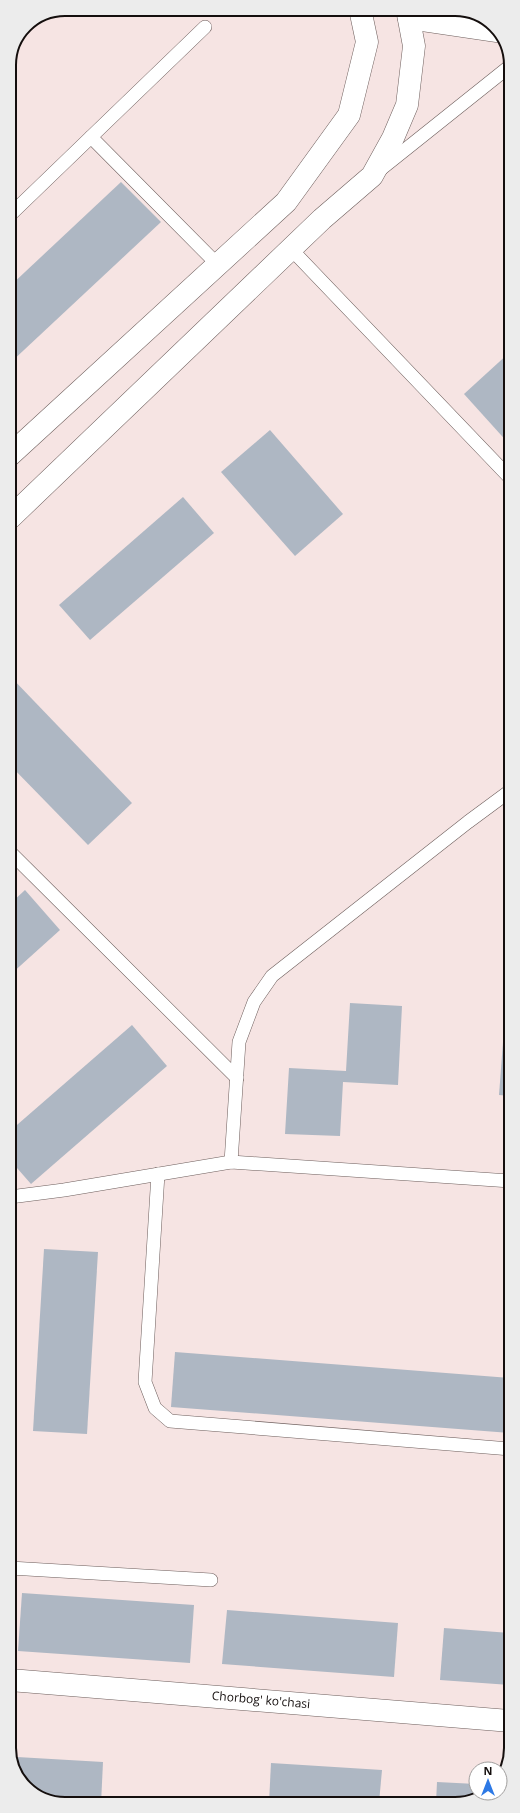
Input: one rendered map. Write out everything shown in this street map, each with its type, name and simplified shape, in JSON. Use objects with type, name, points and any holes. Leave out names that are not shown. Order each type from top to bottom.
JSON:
[{"type":"main road","points":[[16,450],[286,202],[350,115],[367,42],[361,16]]},
{"type":"main road","points":[[16,512],[322,219],[372,176],[393,138],[407,105],[414,46],[408,16]]},
{"type":"main road","points":[[419,16],[487,28]]},
{"type":"main road","name":"Chorbog' ko'chasi","points":[[16,1680],[504,1719]]},
{"type":"lane","points":[[16,209],[205,27]]},
{"type":"lane","points":[[372,176],[504,71]]},
{"type":"lane","points":[[91,137],[218,265]]},
{"type":"lane","points":[[291,249],[504,472]]},
{"type":"lane","points":[[231,1162],[240,1042],[254,1002],[272,976],[504,795]]},
{"type":"lane","points":[[16,858],[237,1078]]},
{"type":"lane","points":[[16,1196],[64,1190],[231,1162],[504,1181]]},
{"type":"lane","points":[[158,1174],[145,1382],[155,1408],[170,1421],[504,1447]]},
{"type":"lane","points":[[16,1568],[211,1580]]},
{"type":"building","points":[[121,182],[161,222],[16,357],[16,280]]},
{"type":"building","points":[[504,357],[504,438],[464,394]]},
{"type":"building","points":[[270,430],[343,514],[295,556],[221,472]]},
{"type":"building","points":[[183,497],[214,533],[90,640],[59,605]]},
{"type":"building","points":[[16,682],[132,803],[88,845],[16,771]]},
{"type":"building","points":[[25,890],[60,930],[16,970],[16,898]]},
{"type":"building","points":[[350,1003],[402,1006],[398,1085],[343,1082],[340,1136],[285,1134],[289,1068],[346,1071]]},
{"type":"building","points":[[132,1025],[167,1066],[31,1184],[16,1167],[16,1126]]},
{"type":"building","points":[[504,1029],[504,1095],[499,1095]]},
{"type":"building","points":[[44,1249],[98,1252],[87,1434],[33,1431]]},
{"type":"building","points":[[175,1352],[504,1377],[504,1432],[171,1407]]},
{"type":"building","points":[[22,1593],[194,1605],[190,1663],[18,1651]]},
{"type":"building","points":[[227,1610],[398,1623],[394,1677],[222,1664]]},
{"type":"building","points":[[444,1628],[504,1632],[504,1685],[440,1680]]},
{"type":"building","points":[[17,1758],[103,1762],[101,1797],[62,1797],[46,1793],[38,1789],[26,1778]]},
{"type":"building","points":[[271,1763],[382,1770],[380,1797],[269,1797]]},
{"type":"building","points":[[437,1782],[468,1784],[468,1795],[436,1797]]}]
